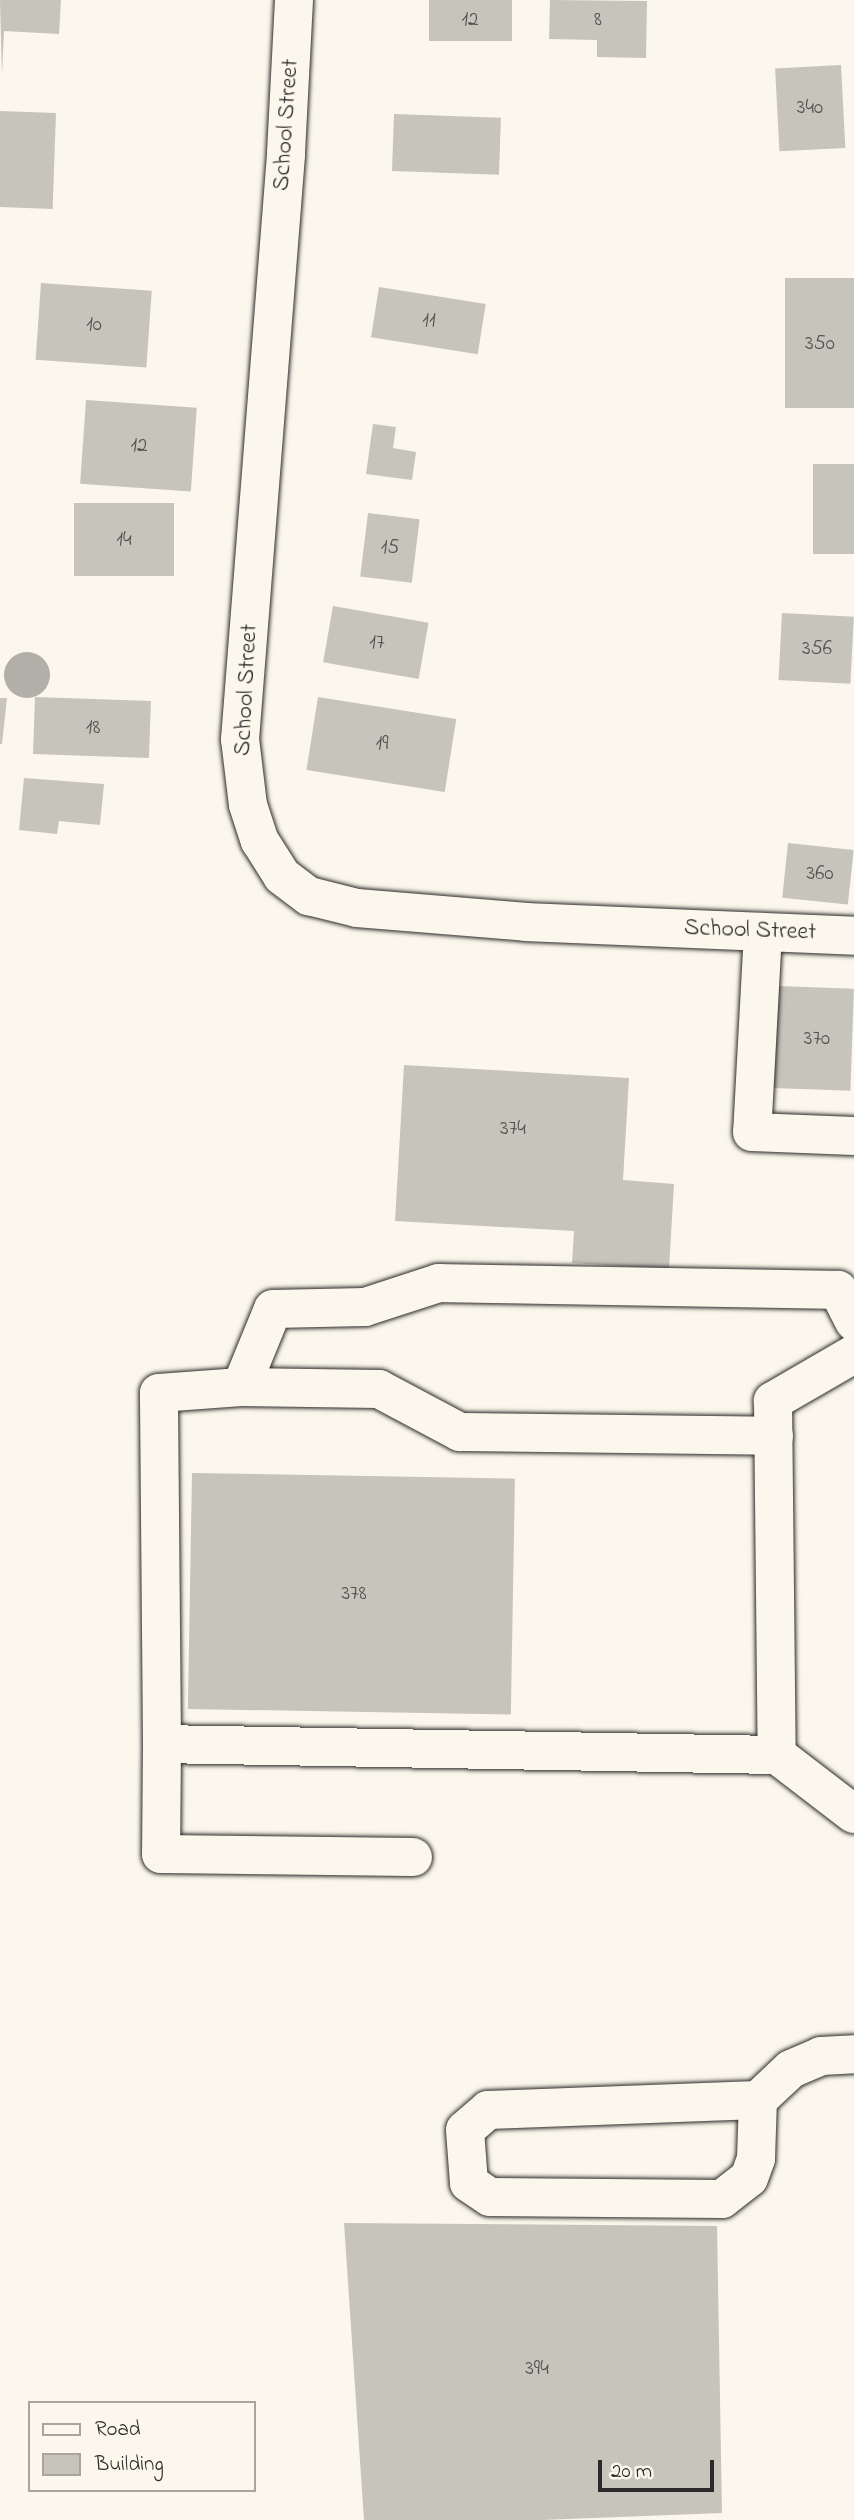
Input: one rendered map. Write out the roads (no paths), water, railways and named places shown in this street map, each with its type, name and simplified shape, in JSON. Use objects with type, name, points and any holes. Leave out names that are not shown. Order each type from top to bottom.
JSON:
[{"type":"street","name":"School Street","points":[[294,0],[240,739],[248,805],[260,841],[282,876],[309,896],[357,908],[526,922],[854,936]]},
{"type":"street","points":[[763,932],[752,1132],[854,1136]]},
{"type":"street","points":[[241,1387],[273,1309],[365,1307],[439,1283],[838,1290],[854,1322]]},
{"type":"street","points":[[777,1755],[773,1401],[854,1354]]},
{"type":"street","points":[[413,1857],[161,1854],[159,1393],[241,1387],[379,1389],[460,1432],[774,1436]]},
{"type":"street","points":[[162,1744],[777,1755],[854,1814]]},
{"type":"street","points":[[758,2100],[756,2159],[749,2178],[722,2199],[490,2197],[469,2183],[465,2130],[488,2110],[758,2100],[790,2069],[821,2056],[854,2054]]}]
